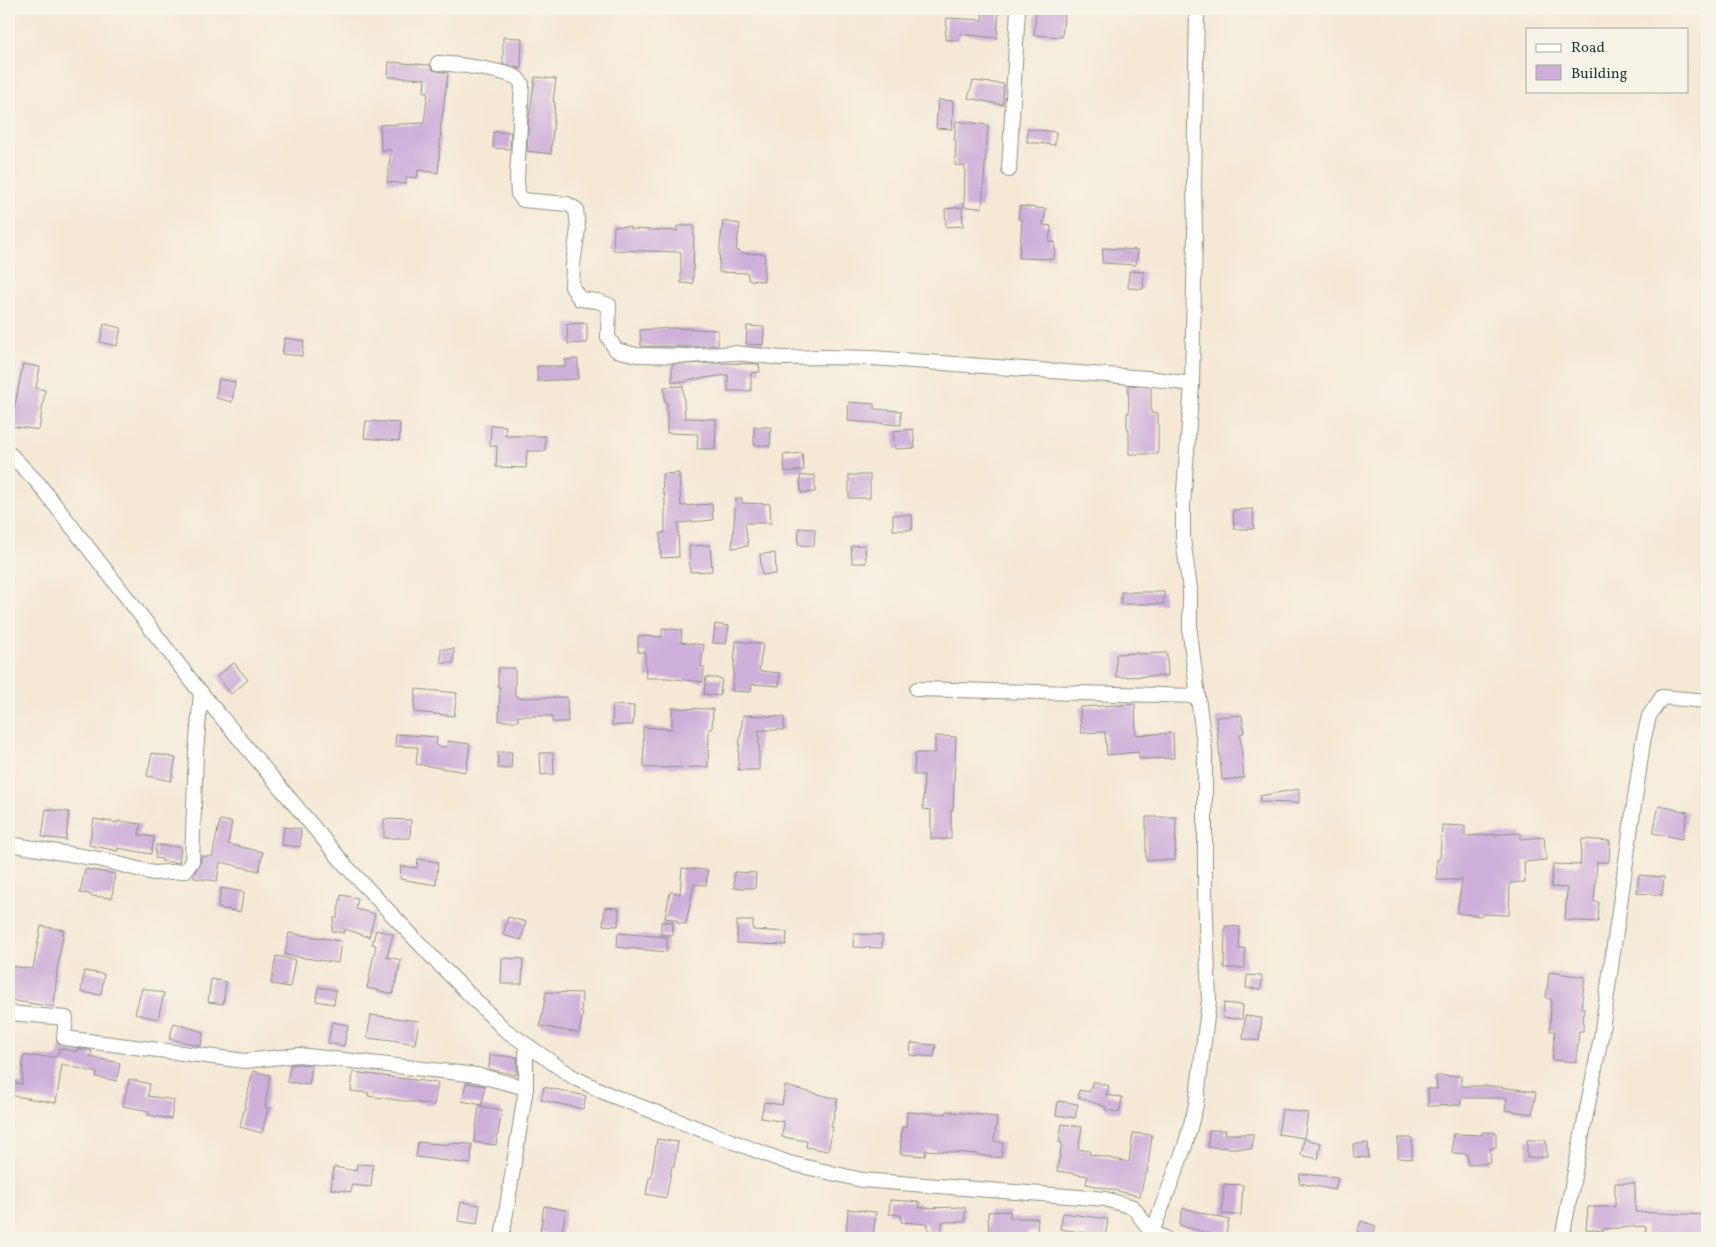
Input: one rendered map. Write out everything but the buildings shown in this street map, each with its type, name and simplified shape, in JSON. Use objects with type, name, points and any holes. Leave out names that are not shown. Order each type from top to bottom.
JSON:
[{"type":"street","points":[[1009,170],[1018,9]]},
{"type":"street","points":[[1152,1236],[1185,1146],[1196,1105],[1209,1001],[1205,892],[1204,752],[1190,634],[1190,589],[1183,539],[1183,505],[1192,384],[1197,9]]},
{"type":"street","points":[[438,63],[457,64],[506,74],[518,79],[522,84],[517,163],[518,194],[522,200],[566,204],[576,210],[578,229],[572,287],[580,298],[609,305],[608,336],[616,350],[637,356],[689,356],[734,353],[781,358],[872,358],[1147,378],[1192,384]]},
{"type":"street","points":[[9,453],[38,483],[201,692],[346,866],[435,960],[504,1029],[526,1045],[574,1077],[610,1095],[789,1163],[862,1180],[1105,1199],[1133,1207],[1152,1236],[1165,1238]]},
{"type":"street","points":[[917,689],[1198,696]]},
{"type":"street","points":[[9,844],[99,859],[153,873],[185,871],[192,861],[201,692]]},
{"type":"street","points":[[1562,1238],[1601,1037],[1643,742],[1649,716],[1662,697],[1707,701]]},
{"type":"street","points":[[9,1013],[66,1018],[64,1038],[98,1043],[245,1060],[299,1055],[477,1075],[526,1088]]},
{"type":"street","points":[[502,1238],[526,1088],[526,1045]]}]
